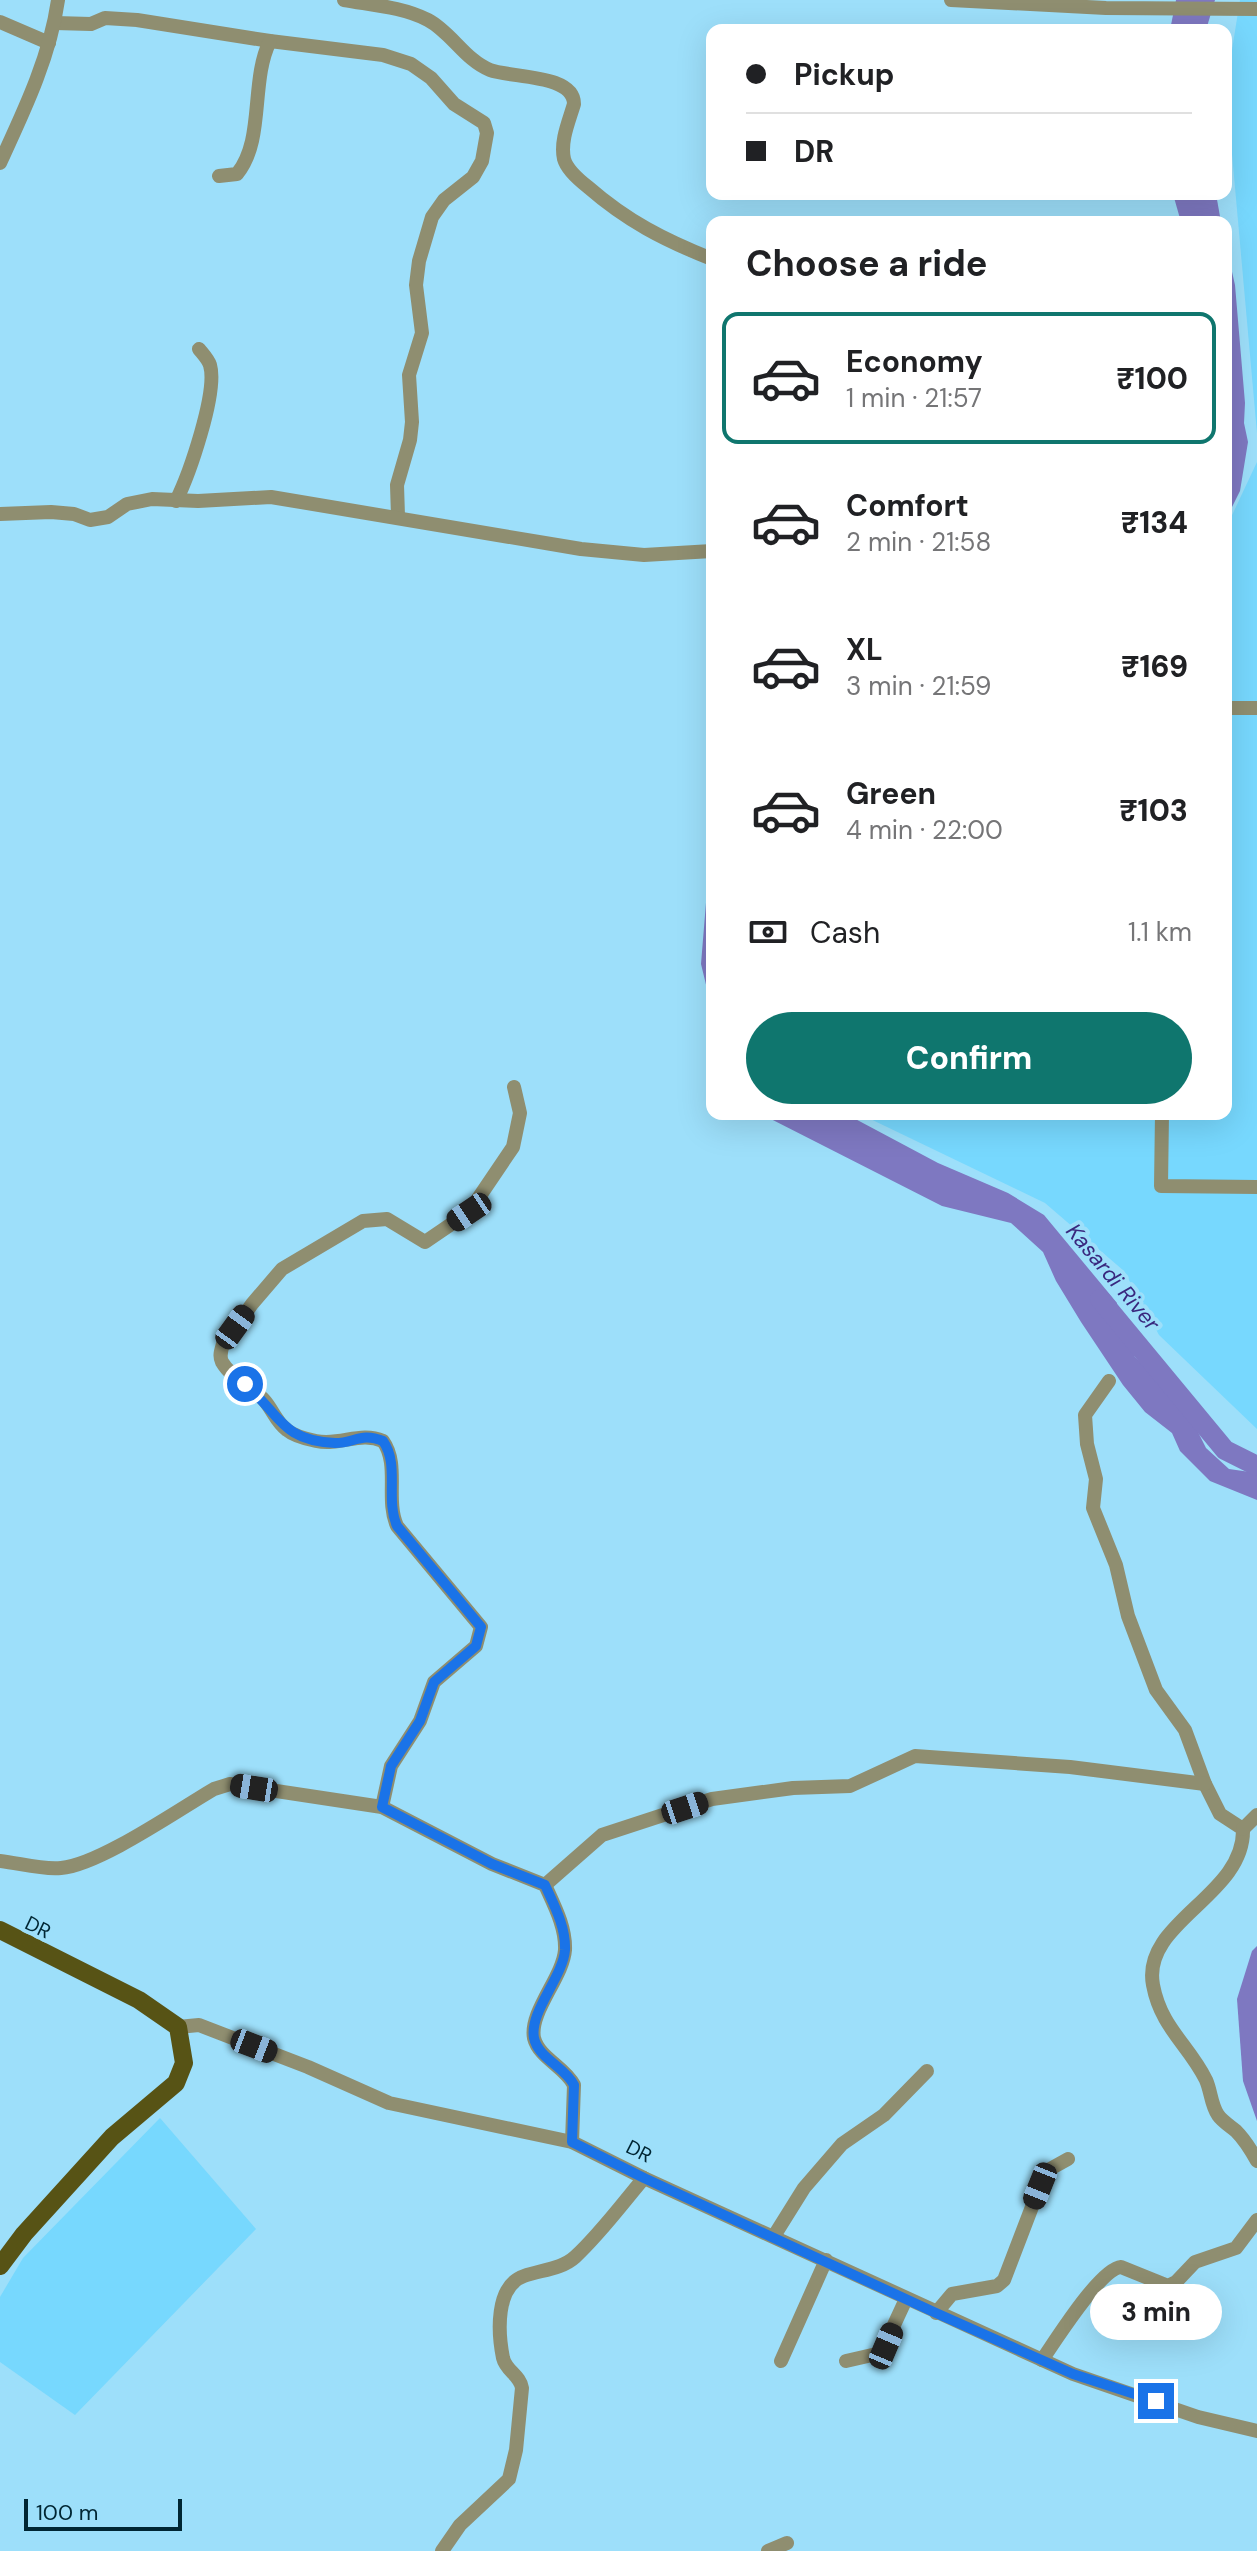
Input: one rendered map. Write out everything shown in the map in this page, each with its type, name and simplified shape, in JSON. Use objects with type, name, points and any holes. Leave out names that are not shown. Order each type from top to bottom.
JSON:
[{"type":"main road","name":"DR","points":[[0,1930],[139,2000],[178,2027]]},
{"type":"main road","points":[[0,2266],[24,2234],[112,2137],[176,2083],[184,2063],[178,2027]]},
{"type":"street","points":[[344,0],[403,11],[429,21],[473,60],[490,70],[565,86],[574,97],[574,104],[562,147],[565,163],[578,179],[610,207],[642,228],[706,256]]},
{"type":"street","points":[[951,0],[1106,8],[1256,9]]},
{"type":"street","points":[[0,163],[37,77],[56,12],[91,24],[105,18],[137,20],[270,41],[356,50],[401,60],[431,78],[444,96],[484,123],[487,133],[482,161],[473,177],[444,200],[432,217],[419,261],[416,285],[422,333],[409,375],[412,422],[397,485],[398,516]]},
{"type":"street","points":[[0,22],[49,43]]},
{"type":"street","points":[[219,176],[237,174],[245,165],[254,127],[260,64],[270,41]]},
{"type":"street","points":[[176,501],[194,457],[208,400],[209,364],[199,349]]},
{"type":"street","points":[[0,514],[51,512],[74,514],[90,520],[108,517],[127,504],[152,499],[230,501],[271,497],[581,549],[655,555],[706,551]]},
{"type":"street","points":[[1232,708],[1257,708]]},
{"type":"street","points":[[382,1807],[391,1766],[420,1721],[434,1682],[476,1646],[481,1627],[397,1526],[391,1514],[389,1450],[383,1441],[359,1437],[336,1443],[291,1433],[279,1423],[265,1401],[226,1367],[220,1359],[220,1352],[252,1304],[282,1269],[363,1221],[387,1219],[425,1242],[469,1212],[513,1147],[520,1113],[514,1087]]},
{"type":"street","points":[[1162,1120],[1161,1186],[1257,1187]]},
{"type":"street","points":[[1109,1381],[1085,1415],[1087,1444],[1096,1479],[1093,1508],[1116,1565],[1128,1616],[1156,1690],[1185,1730],[1220,1814],[1243,1829]]},
{"type":"street","points":[[545,1885],[602,1835],[712,1799],[793,1788],[850,1786],[915,1756],[1070,1767],[1205,1784]]},
{"type":"street","points":[[0,1861],[57,1869],[74,1867],[214,1789],[230,1784],[382,1807],[492,1864],[545,1885],[561,1922],[565,1947],[563,1959],[535,2023],[534,2038],[539,2048],[570,2077],[574,2085],[572,2142]]},
{"type":"street","points":[[1257,1815],[1243,1829],[1243,1842],[1235,1866],[1171,1932],[1156,1957],[1152,1973],[1166,2024],[1203,2075],[1218,2115],[1249,2145],[1257,2161]]},
{"type":"street","name":"DR","points":[[178,2027],[199,2025],[308,2067],[389,2103],[572,2142],[644,2178],[1073,2374],[1198,2417],[1257,2431]]},
{"type":"street","points":[[774,2236],[804,2188],[842,2144],[884,2115],[927,2071]]},
{"type":"street","points":[[936,2313],[952,2294],[997,2286],[1004,2280],[1040,2186],[1050,2169],[1068,2159]]},
{"type":"street","points":[[442,2551],[460,2525],[504,2485],[512,2472],[522,2388],[519,2378],[506,2365],[503,2356],[501,2313],[507,2289],[522,2277],[560,2266],[575,2257],[644,2178]]},
{"type":"street","points":[[1042,2360],[1109,2271],[1121,2267],[1168,2286],[1173,2285],[1195,2262],[1236,2248],[1257,2220]]},
{"type":"street","points":[[781,2361],[826,2260]]},
{"type":"street","points":[[846,2361],[881,2353],[906,2299]]},
{"type":"street","points":[[768,2551],[787,2543]]},
{"type":"shaded area","points":[[1176,0],[1215,0],[1208,24],[1171,24]]},
{"type":"shaded area","points":[[1240,0],[1257,0],[1257,433],[1232,154],[1232,50]]},
{"type":"shaded area","points":[[1175,200],[1217,200],[1220,216],[1179,216]]},
{"type":"shaded area","points":[[1232,272],[1248,442],[1240,491],[1232,507]]},
{"type":"shaded area","points":[[1257,462],[1257,1429],[1159,1335],[1124,1271],[1045,1203],[872,1120],[1232,1120],[1232,515]]},
{"type":"shaded area","points":[[706,903],[706,985],[701,964]]},
{"type":"shaded area","points":[[773,1120],[857,1120],[938,1163],[1008,1193],[1044,1215],[1117,1303],[1117,1322],[1135,1357],[1187,1410],[1206,1448],[1229,1469],[1257,1473],[1257,1500],[1210,1481],[1180,1451],[1172,1433],[1145,1412],[1081,1322],[1056,1281],[1043,1252],[1011,1223],[942,1206]]},
{"type":"shaded area","points":[[1257,1946],[1257,2121],[1243,2081],[1237,1999],[1252,1951]]},
{"type":"shaded area","points":[[160,2118],[256,2229],[75,2415],[0,2362],[0,2297],[23,2258]]},
{"type":"waterway","name":"Kasardi River","points":[[1100,1299],[1225,1450],[1257,1466]]},
{"type":"route","points":[[245,1384],[265,1401],[279,1423],[291,1433],[336,1443],[359,1437],[383,1441],[391,1461],[391,1514],[397,1526],[481,1627],[476,1646],[434,1682],[420,1721],[391,1766],[382,1807],[492,1864],[545,1885],[561,1922],[565,1947],[563,1959],[535,2023],[534,2038],[539,2048],[570,2077],[574,2085],[572,2142],[644,2178],[1073,2374],[1156,2401]]}]
